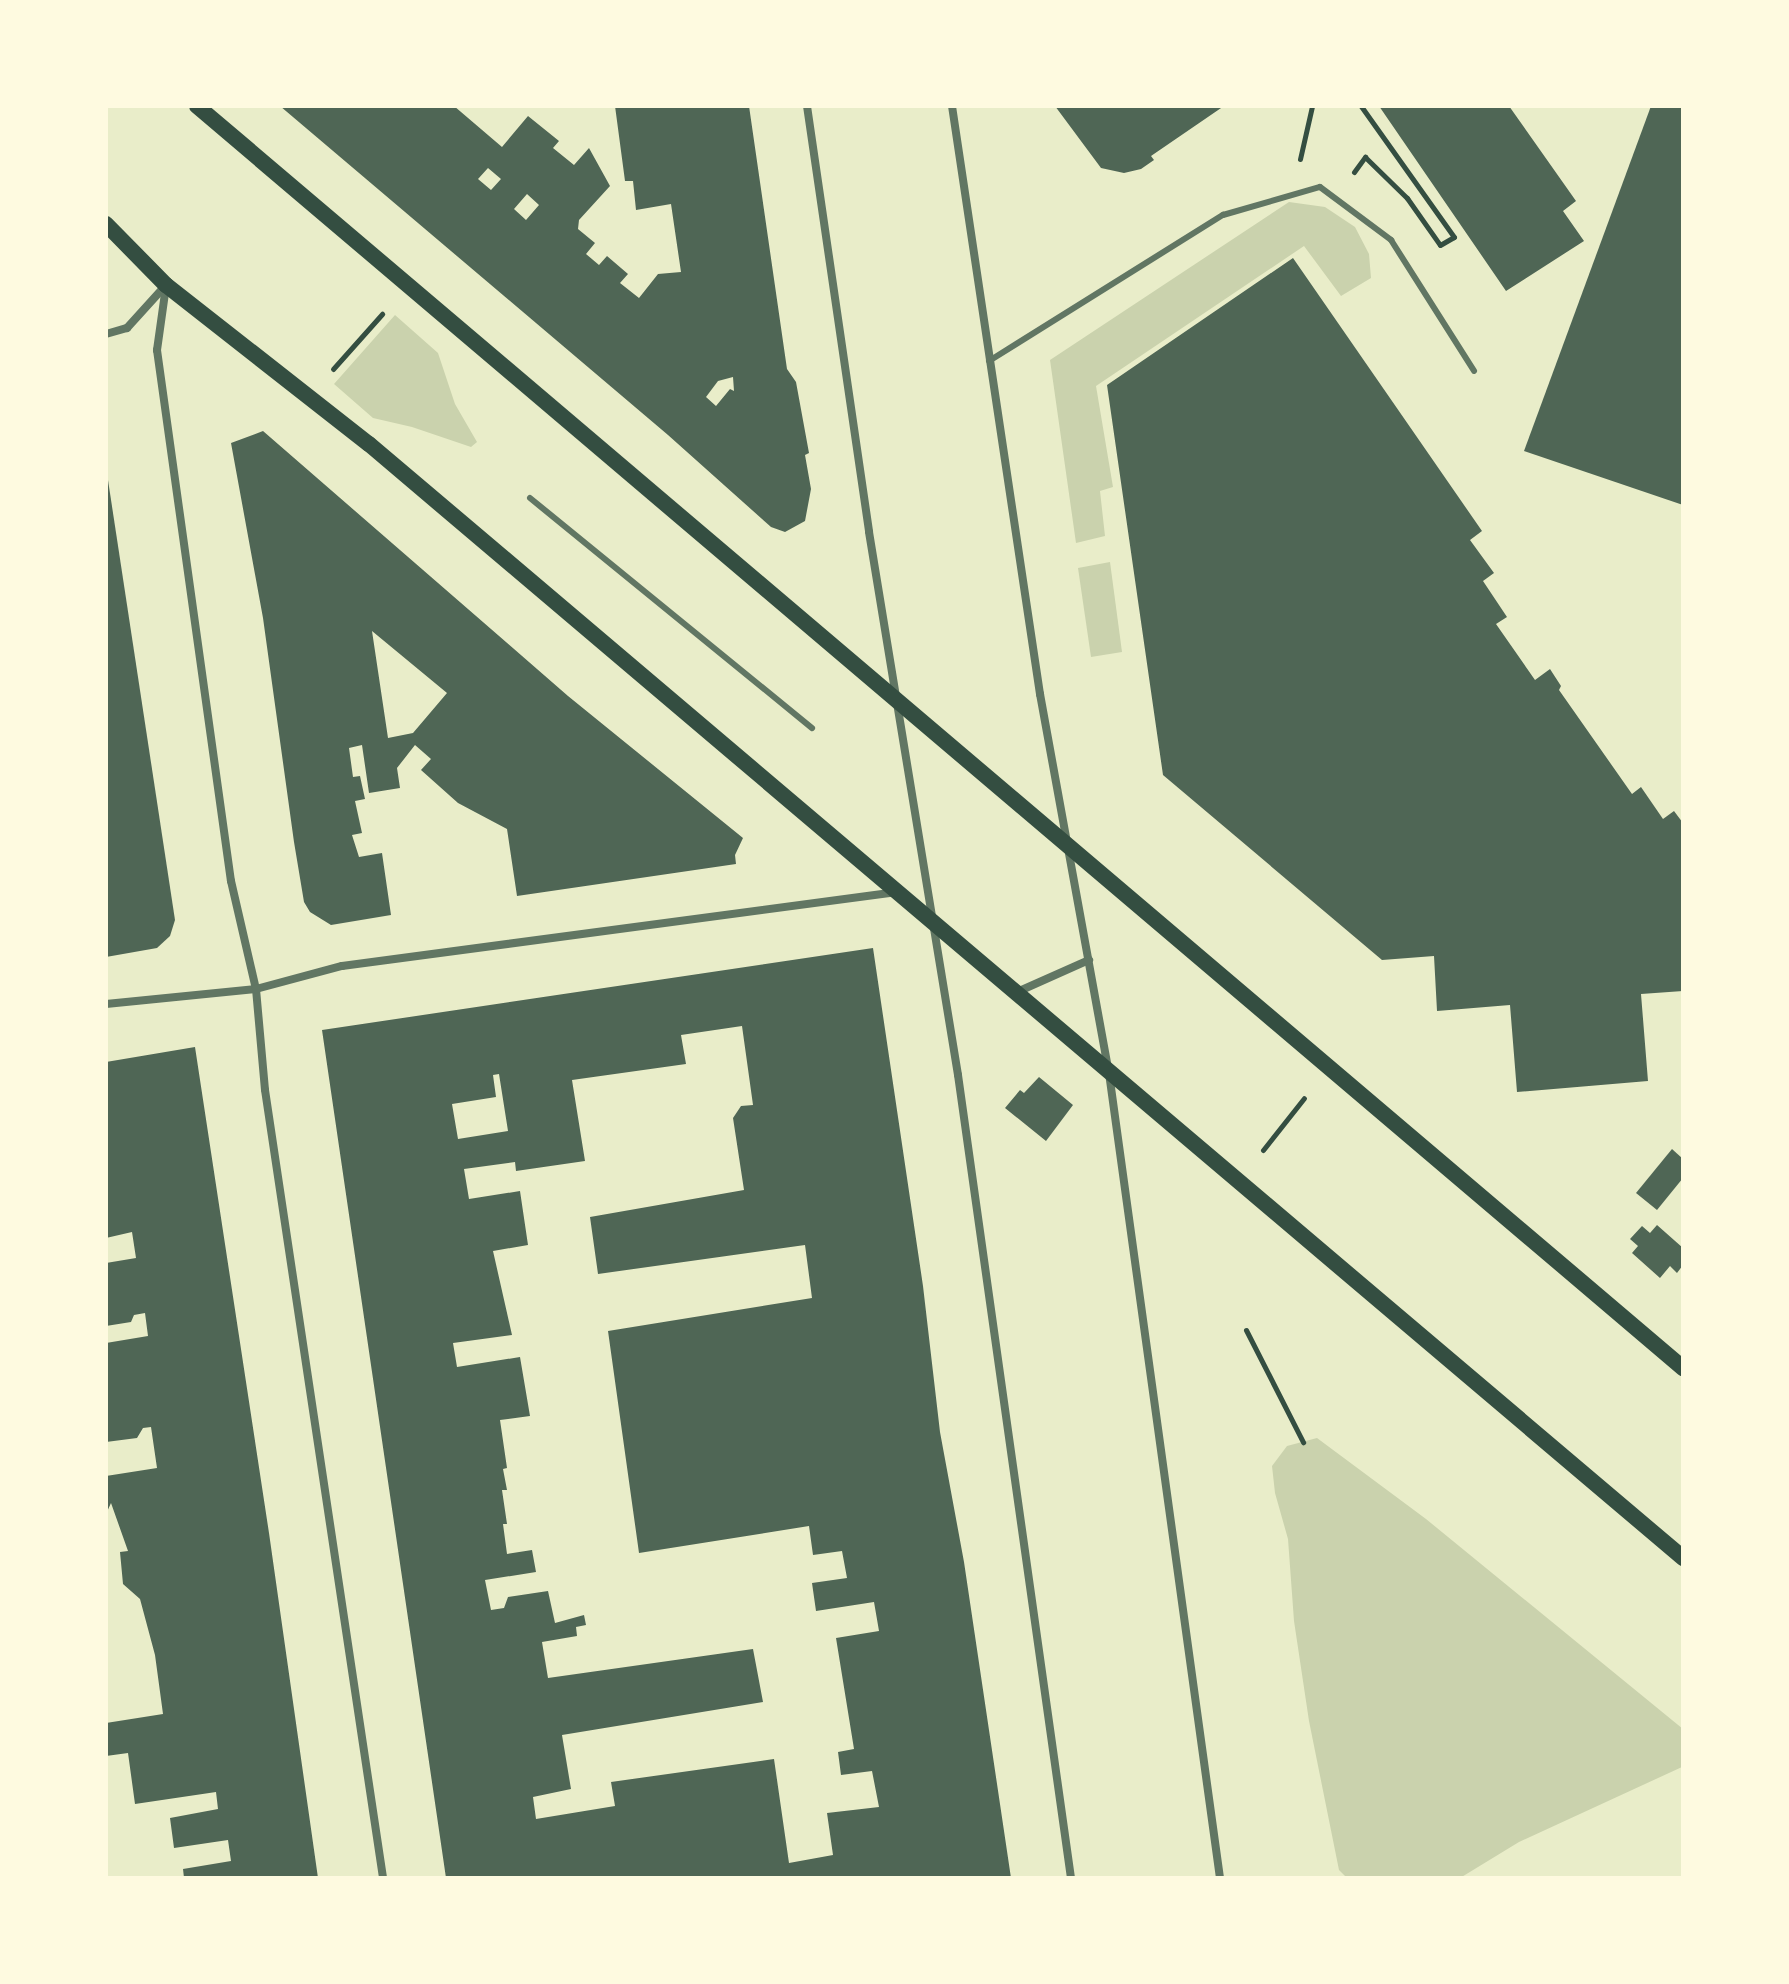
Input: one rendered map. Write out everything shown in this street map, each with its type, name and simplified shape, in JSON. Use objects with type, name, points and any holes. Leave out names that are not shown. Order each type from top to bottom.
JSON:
[{"type":"main road","points":[[197,106],[1683,1368]]},
{"type":"main road","points":[[106,224],[166,285],[308,397],[935,921],[1109,1073],[1683,1558]]},
{"type":"street","points":[[807,106],[896,700],[935,921],[1071,1878]]},
{"type":"street","points":[[952,106],[1066,845],[1109,1073],[1220,1878]]},
{"type":"street","points":[[106,334],[127,328],[166,285]]},
{"type":"street","points":[[166,285],[157,350],[231,881],[256,989],[265,1090],[383,1878]]},
{"type":"street","points":[[106,1004],[256,989],[342,966],[899,892]]},
{"type":"street","points":[[1017,992],[1089,960]]},
{"type":"lane","points":[[989,361],[1223,215],[1320,187],[1391,240],[1474,371]]},
{"type":"lane","points":[[530,498],[812,728]]},
{"type":"path","points":[[1291,195],[1312,106]]},
{"type":"path","points":[[1336,199],[1365,157],[1407,198],[1440,245],[1454,237],[1361,106]]},
{"type":"path","points":[[308,397],[408,285]]},
{"type":"path","points":[[1237,1182],[1329,1067]]},
{"type":"path","points":[[1246,1330],[1303,1442]]},
{"type":"green space","points":[[1289,202],[1325,207],[1355,227],[1369,254],[1371,278],[1341,296],[1304,246],[1096,386],[1113,487],[1100,491],[1105,536],[1076,543],[1050,360]]},
{"type":"green space","points":[[395,315],[438,353],[455,404],[477,442],[471,447],[412,427],[373,418],[334,384]]},
{"type":"green space","points":[[1110,562],[1122,652],[1091,657],[1078,568]]},
{"type":"green space","points":[[1317,1438],[1426,1519],[1683,1729],[1682,1767],[1519,1842],[1460,1878],[1347,1878],[1339,1870],[1309,1721],[1294,1621],[1288,1539],[1275,1493],[1272,1466],[1287,1446]]},
{"type":"building","points":[[280,106],[454,106],[502,147],[528,116],[559,141],[553,148],[574,165],[589,148],[610,186],[579,220],[578,229],[595,243],[586,254],[599,265],[607,256],[628,274],[620,283],[639,298],[658,274],[681,272],[671,204],[636,210],[633,181],[625,181],[615,106],[749,106],[787,369],[796,382],[809,453],[805,455],[811,489],[805,521],[785,532],[771,527],[668,435]],"holes":[[[488,168],[501,179],[491,190],[478,179]],[[527,194],[539,205],[526,220],[514,209]],[[733,377],[734,391],[730,389],[716,406],[706,397],[718,381]]]},
{"type":"building","points":[[1055,106],[1224,106],[1151,156],[1154,160],[1141,169],[1124,173],[1101,168]]},
{"type":"building","points":[[1379,106],[1509,106],[1576,201],[1563,211],[1584,241],[1506,291]]},
{"type":"building","points":[[1651,106],[1683,106],[1683,505],[1524,451]]},
{"type":"building","points":[[1293,258],[1482,531],[1470,540],[1494,573],[1483,581],[1507,617],[1496,624],[1535,680],[1550,669],[1561,686],[1559,690],[1632,794],[1641,787],[1663,819],[1674,811],[1683,823],[1683,991],[1641,994],[1648,1081],[1517,1092],[1510,1005],[1437,1011],[1434,956],[1382,960],[1163,775],[1107,385]]},
{"type":"building","points":[[263,431],[568,696],[743,838],[735,855],[736,864],[517,896],[507,829],[458,803],[421,770],[431,759],[415,745],[397,768],[400,788],[369,793],[362,745],[349,748],[353,777],[360,776],[365,799],[355,801],[362,833],[352,835],[359,857],[382,853],[391,915],[331,925],[310,912],[304,902],[263,618],[231,443]],"holes":[[[372,631],[447,693],[413,733],[388,738]]]},
{"type":"building","points":[[106,467],[175,920],[170,936],[157,948],[106,957]]},
{"type":"building","points":[[873,948],[923,1286],[940,1432],[964,1562],[1011,1878],[446,1878],[322,1030]],"holes":[[[742,1026],[753,1105],[741,1106],[733,1118],[744,1190],[590,1217],[598,1274],[805,1245],[812,1298],[608,1331],[639,1553],[809,1526],[813,1555],[842,1551],[847,1578],[812,1583],[816,1611],[874,1602],[879,1631],[836,1638],[854,1749],[838,1752],[841,1775],[872,1771],[879,1807],[827,1813],[833,1855],[789,1863],[774,1759],[611,1782],[615,1806],[536,1819],[533,1797],[571,1789],[562,1735],[763,1702],[753,1649],[548,1678],[542,1642],[577,1636],[576,1627],[586,1625],[584,1615],[555,1623],[548,1591],[508,1597],[504,1608],[491,1610],[485,1580],[536,1572],[532,1550],[507,1554],[503,1524],[507,1524],[502,1490],[507,1490],[503,1469],[507,1468],[500,1420],[530,1416],[520,1357],[457,1367],[453,1343],[512,1335],[493,1251],[528,1245],[520,1191],[469,1199],[464,1169],[515,1162],[516,1171],[585,1161],[572,1080],[686,1064],[681,1035]],[[499,1074],[508,1131],[458,1139],[452,1104],[496,1097],[493,1075]]]},
{"type":"building","points":[[195,1047],[318,1878],[184,1878],[183,1869],[231,1861],[228,1840],[174,1848],[170,1818],[218,1809],[216,1792],[135,1804],[128,1753],[106,1756],[106,1723],[163,1714],[155,1655],[140,1599],[123,1584],[120,1552],[128,1551],[111,1503],[106,1514],[106,1476],[157,1468],[151,1427],[143,1428],[137,1438],[106,1442],[106,1343],[148,1336],[145,1313],[134,1315],[131,1322],[106,1326],[106,1263],[136,1258],[132,1232],[106,1238],[106,1062]]},
{"type":"building","points":[[1039,1077],[1073,1105],[1046,1141],[1005,1108],[1020,1090],[1024,1093]]},
{"type":"building","points":[[1672,1149],[1683,1159],[1683,1178],[1657,1210],[1636,1193]]},
{"type":"building","points":[[1657,1225],[1683,1248],[1683,1265],[1677,1273],[1670,1266],[1660,1278],[1632,1253],[1638,1246],[1630,1239],[1642,1226],[1650,1233]]}]
